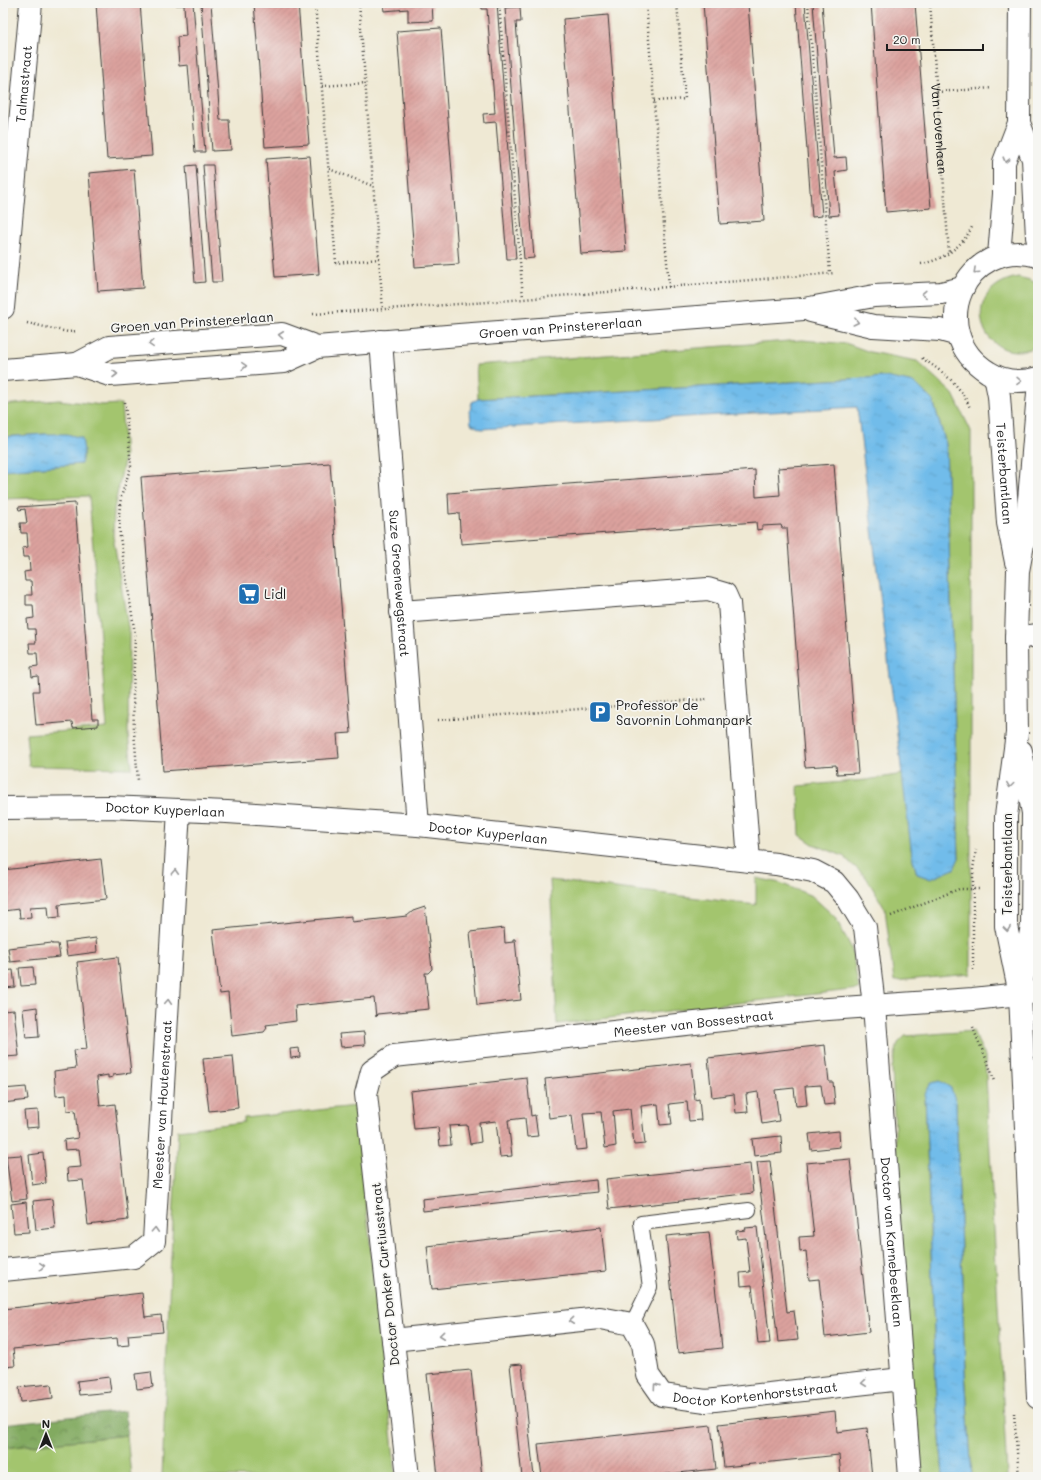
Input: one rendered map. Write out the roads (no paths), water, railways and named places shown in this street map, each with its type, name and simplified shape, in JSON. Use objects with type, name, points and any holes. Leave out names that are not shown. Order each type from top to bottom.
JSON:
[{"type":"street","name":"Talmastraat","points":[[3,308],[31,3]]},
{"type":"street","points":[[999,256],[1004,194],[1004,162],[1019,123],[1020,3]]},
{"type":"street","points":[[1019,123],[1033,159],[1038,241]]},
{"type":"street","points":[[1038,256],[1030,253],[1014,253],[999,256],[988,261],[978,268],[969,278],[958,299],[956,311],[958,335],[966,352],[979,366],[995,376],[1007,380],[1019,381],[1038,378]]},
{"type":"street","name":"Groen van Prinstererlaan","points":[[3,370],[77,364],[110,375],[284,362],[317,347],[804,309],[874,296],[941,293],[963,288]]},
{"type":"street","name":"Groen van Prinstererlaan","points":[[804,309],[872,326],[940,330],[958,335]]},
{"type":"street","name":"Groen van Prinstererlaan","points":[[77,364],[109,347],[282,334],[317,347]]},
{"type":"street","name":"Suze Groenewegstraat","points":[[381,341],[418,825]]},
{"type":"street","name":"Teisterbantlaan","points":[[995,376],[1000,396],[1008,523],[1018,570]]},
{"type":"street","name":"Teisterbantlaan","points":[[1029,993],[1006,926],[1006,816],[1017,733],[1016,638],[1018,570],[1027,523],[1038,393]]},
{"type":"street","points":[[402,612],[708,589],[725,594],[729,603],[749,860]]},
{"type":"street","points":[[1016,638],[1038,635]]},
{"type":"street","name":"Teisterbantlaan","points":[[1017,733],[1033,813],[1032,925],[1029,993],[1038,1398]]},
{"type":"street","name":"Doctor Kuyperlaan","points":[[3,808],[139,808],[227,812],[418,825],[749,860],[813,871],[834,882],[848,899],[865,927],[874,1006]]},
{"type":"street","name":"Meester van Houtenstraat","points":[[3,1270],[134,1257],[154,1241],[179,810]]},
{"type":"street","name":"Meester van Bossestraat","points":[[372,1071],[394,1056],[806,1011],[973,1000],[1029,993]]},
{"type":"street","name":"Doctor van Karnebeeklaan","points":[[874,1006],[910,1477]]},
{"type":"street","name":"Doctor Donker Curtiusstraat","points":[[372,1071],[366,1094],[408,1477]]},
{"type":"street","points":[[393,1340],[600,1318],[632,1324]]},
{"type":"street","name":"Doctor Kortenhorststraat","points":[[632,1324],[644,1344],[648,1375],[662,1395],[706,1401],[902,1379]]},
{"type":"lane","points":[[632,1324],[650,1287],[642,1223],[748,1210]]},
{"type":"water","points":[[885,377],[915,383],[933,401],[946,444],[959,858],[954,869],[931,879],[917,874],[912,856],[857,407],[481,429],[471,424],[470,410],[472,402],[478,399]]},
{"type":"water","points":[[67,434],[82,438],[84,451],[81,464],[3,470],[3,437]]},
{"type":"water","points":[[940,1081],[951,1088],[956,1102],[965,1371],[972,1477],[943,1477],[936,1383],[925,1094],[931,1083]]},
{"type":"place","name":"Lidl","points":[[249,594]]},
{"type":"place","name":"Professor de Savornin Lohmanpark","points":[[600,712]]}]
